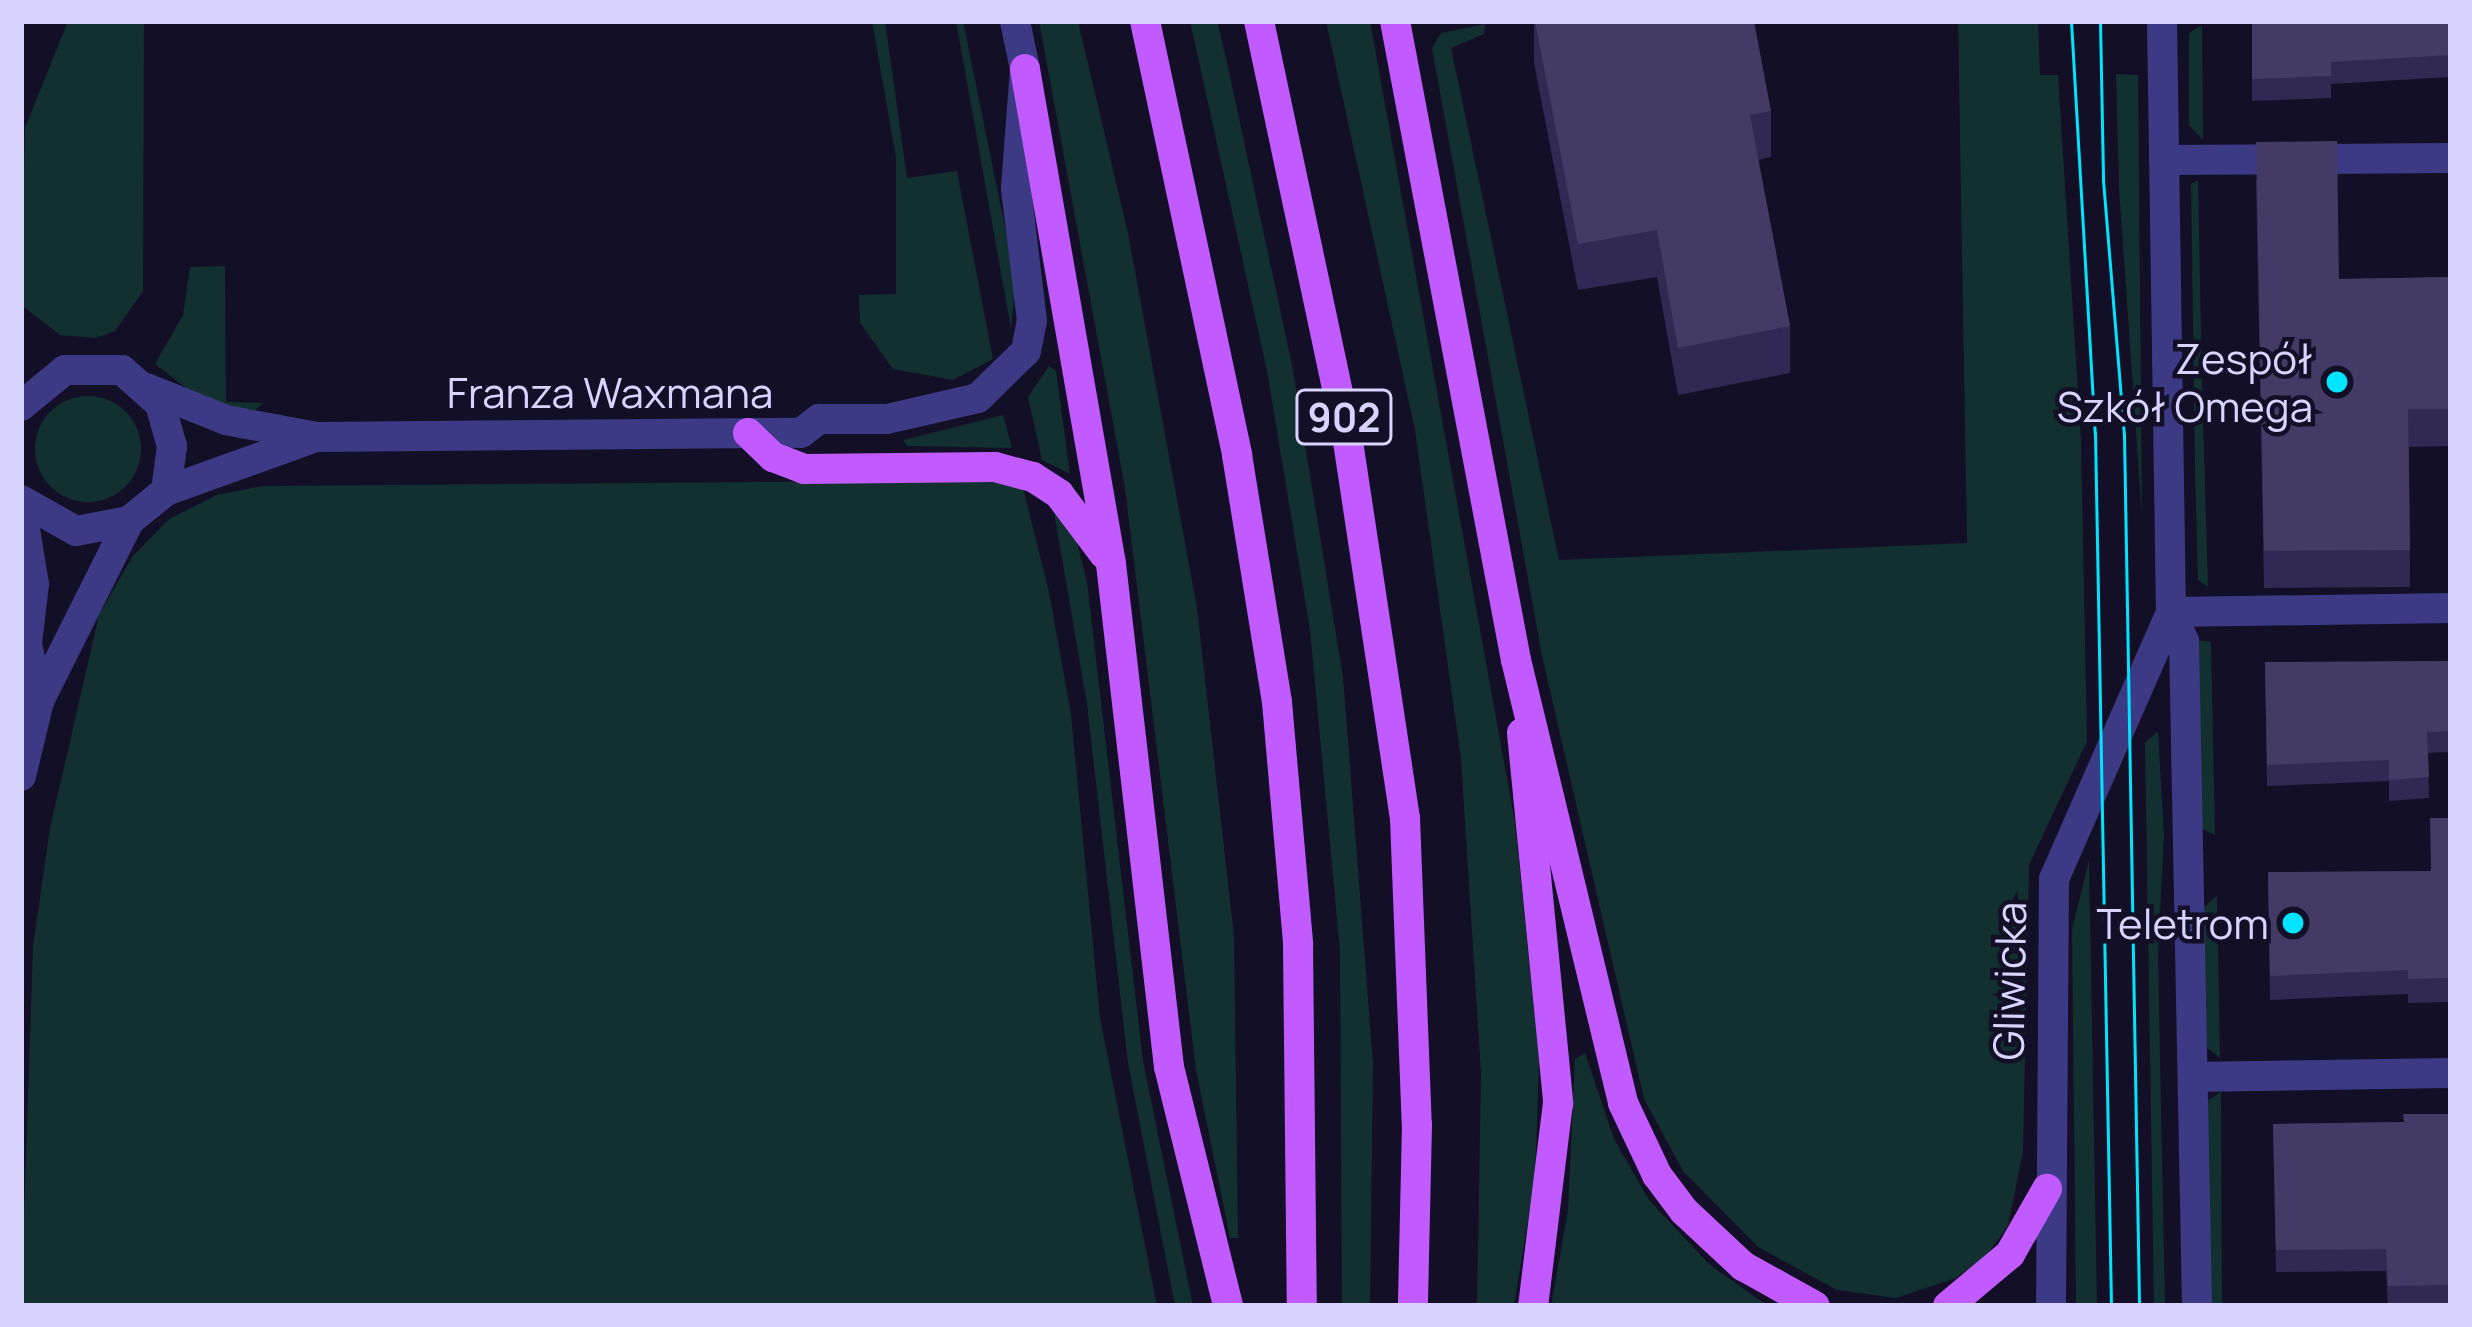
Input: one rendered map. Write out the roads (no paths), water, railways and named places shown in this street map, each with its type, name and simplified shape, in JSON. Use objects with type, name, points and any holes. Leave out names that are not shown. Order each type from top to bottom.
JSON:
[{"type":"main road","name":"902","points":[[1145,21],[1237,455],[1277,702],[1301,1013],[1301,1306]]},
{"type":"main road","name":"902","points":[[1259,21],[1347,435],[1402,796],[1413,949],[1413,1306]]},
{"type":"main road","points":[[1395,21],[1517,667],[1557,1047],[1556,1155],[1532,1306]]},
{"type":"main road","points":[[1025,69],[1111,564],[1169,1067],[1228,1306]]},
{"type":"main road","points":[[748,433],[773,457],[804,469],[995,467],[1033,477],[1059,494],[1111,564]]},
{"type":"main road","points":[[1517,667],[1559,815],[1611,1064],[1638,1140],[1711,1238],[1815,1306]]},
{"type":"main road","points":[[1948,1306],[2010,1254],[2047,1189]]},
{"type":"street","name":"Franza Waxmana","points":[[316,437],[801,433],[819,419],[887,419],[950,407],[994,387],[1026,351],[1031,299],[1016,188],[1025,69],[1015,21]]},
{"type":"street","name":"Gliwicka","points":[[2051,1306],[2047,1189],[2054,879],[2171,611],[2162,21]]},
{"type":"street","points":[[2164,160],[2451,158]]},
{"type":"street","points":[[21,406],[44,380],[92,365],[122,370],[146,388],[226,420],[316,437]]},
{"type":"street","points":[[146,388],[169,426],[166,491]]},
{"type":"street","points":[[21,776],[39,701],[129,521],[166,491],[316,437]]},
{"type":"street","points":[[21,502],[76,531],[129,521]]},
{"type":"street","points":[[21,502],[34,584],[27,644],[39,701]]},
{"type":"street","points":[[2171,611],[2451,608]]},
{"type":"street","name":"Gliwicka","points":[[2171,611],[2185,640],[2197,1306]]},
{"type":"street","points":[[2193,1077],[2451,1073]]},
{"type":"tram line","points":[[2071,21],[2095,433],[2111,1306]]},
{"type":"tram line","points":[[2100,21],[2103,180],[2124,435],[2139,1306]]},
{"type":"place","name":"Zespół Szkół Omega","points":[[2337,382]]},
{"type":"place","name":"Teletrom","points":[[2293,923]]}]
